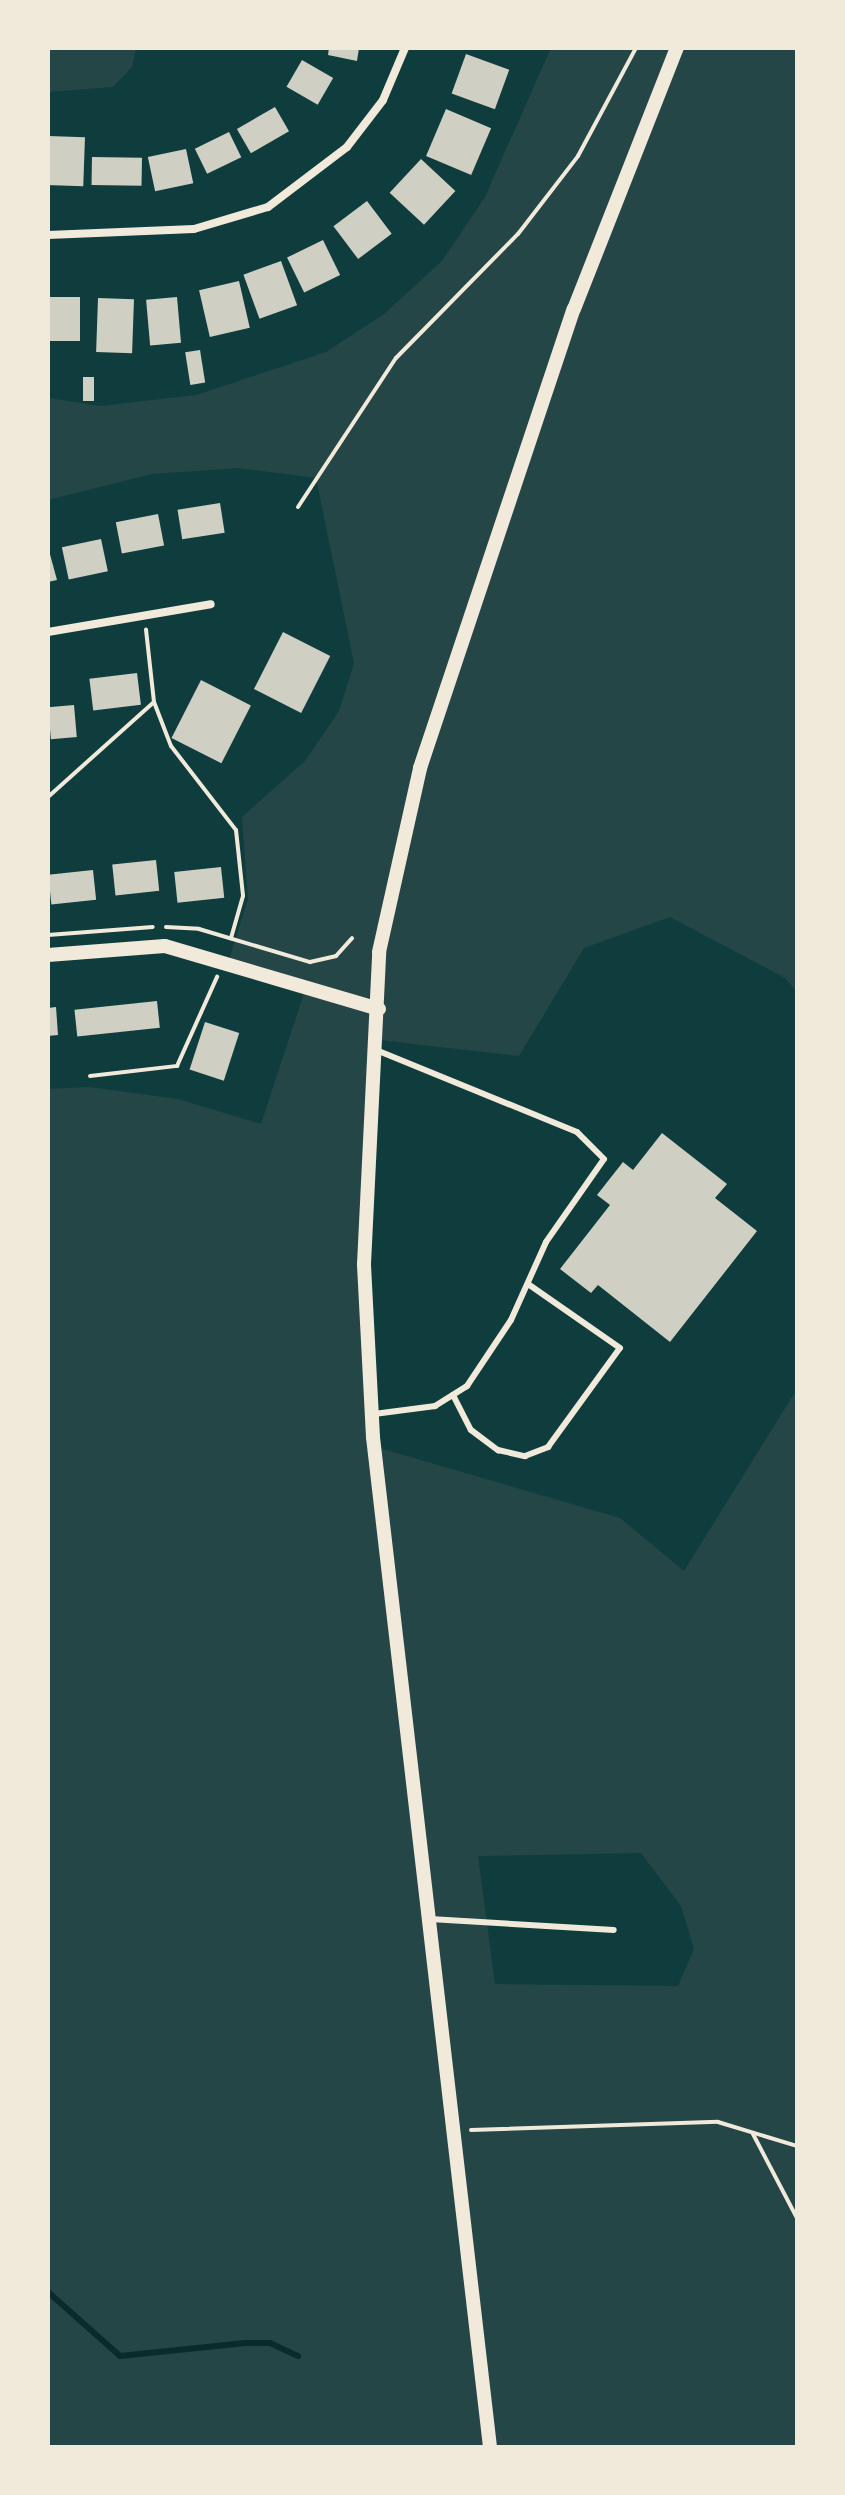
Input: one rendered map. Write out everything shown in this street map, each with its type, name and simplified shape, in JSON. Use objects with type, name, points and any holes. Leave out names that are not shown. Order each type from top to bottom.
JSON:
[{"type":"street","points":[[48,235],[194,229],[268,207],[347,147],[383,100],[405,48]]},
{"type":"street","points":[[490,2447],[426,1919],[372,1414],[364,1264],[379,1009],[379,952],[420,768],[574,309],[677,48]]},
{"type":"street","points":[[48,632],[211,604]]},
{"type":"street","points":[[48,955],[165,946],[224,960],[379,1009]]},
{"type":"lane","points":[[372,1414],[435,1406],[467,1386],[528,1284],[546,1242],[604,1159],[577,1132],[376,1050]]},
{"type":"lane","points":[[453,1395],[471,1430],[498,1450],[525,1456],[548,1447],[620,1348],[528,1284]]},
{"type":"lane","points":[[426,1919],[614,1930]]},
{"type":"path","points":[[298,507],[396,358],[518,234],[578,156],[636,48]]},
{"type":"path","points":[[145,615],[154,702],[171,746],[236,830],[243,896],[231,938]]},
{"type":"path","points":[[48,797],[154,702]]},
{"type":"path","points":[[90,1076],[177,1066],[224,960]]},
{"type":"path","points":[[453,2131],[667,2121],[752,2132],[797,2146]]},
{"type":"path","points":[[752,2132],[797,2218]]},
{"type":"shaded area","points":[[48,48],[136,48],[132,67],[113,87],[48,92]]},
{"type":"shaded area","points":[[551,48],[797,48],[797,992],[785,978],[670,917],[584,948],[519,1056],[379,1040],[365,1264],[376,1447],[620,1518],[684,1571],[797,1389],[797,2447],[48,2447],[48,1089],[89,1087],[178,1099],[261,1124],[307,984],[229,960],[248,899],[242,817],[305,761],[339,711],[354,663],[316,478],[239,468],[152,474],[48,500],[48,398],[101,406],[196,395],[326,352],[384,314],[442,261],[485,197]],"holes":[[[641,1853],[681,1906],[694,1949],[678,1986],[495,1984],[478,1856]]]},
{"type":"building","points":[[329,48],[359,48],[357,61],[328,55]]},
{"type":"building","points":[[466,54],[509,70],[495,109],[452,93]]},
{"type":"building","points":[[302,60],[333,78],[318,105],[286,87]]},
{"type":"building","points":[[275,107],[289,131],[251,153],[237,129]]},
{"type":"building","points":[[446,109],[491,128],[471,175],[426,156]]},
{"type":"building","points":[[229,132],[241,157],[207,174],[195,149]]},
{"type":"building","points":[[48,136],[85,137],[83,186],[48,185]]},
{"type":"building","points":[[186,149],[193,183],[155,191],[148,157]]},
{"type":"building","points":[[92,157],[142,158],[142,186],[92,185]]},
{"type":"building","points":[[421,159],[455,191],[424,225],[390,193]]},
{"type":"building","points":[[367,201],[392,234],[358,259],[333,226]]},
{"type":"building","points":[[323,240],[340,275],[304,293],[287,258]]},
{"type":"building","points":[[281,261],[297,305],[259,319],[243,275]]},
{"type":"building","points":[[239,281],[250,328],[210,337],[199,290]]},
{"type":"building","points":[[49,297],[80,297],[80,341],[49,341]]},
{"type":"building","points":[[177,297],[181,343],[150,346],[146,300]]},
{"type":"building","points":[[98,298],[134,299],[132,353],[96,352]]},
{"type":"building","points":[[200,350],[205,383],[190,385],[185,352]]},
{"type":"building","points":[[83,377],[94,377],[94,401],[83,401]]},
{"type":"building","points":[[220,503],[225,533],[182,539],[178,510]]},
{"type":"building","points":[[158,514],[164,545],[122,554],[116,522]]},
{"type":"building","points":[[101,539],[108,571],[69,580],[62,547]]},
{"type":"building","points":[[48,547],[57,580],[48,582]]},
{"type":"building","points":[[283,632],[330,656],[301,713],[254,689]]},
{"type":"building","points":[[137,673],[141,705],[93,711],[89,679]]},
{"type":"building","points":[[201,680],[251,705],[221,763],[171,738]]},
{"type":"building","points":[[74,705],[77,737],[51,739],[48,707]]},
{"type":"building","points":[[156,860],[159,891],[115,895],[112,865]]},
{"type":"building","points":[[221,867],[224,898],[177,903],[174,872]]},
{"type":"building","points":[[93,870],[96,900],[51,905],[48,875]]},
{"type":"building","points":[[157,1001],[160,1028],[77,1037],[74,1010]]},
{"type":"building","points":[[56,1007],[58,1035],[48,1036],[48,1008]]},
{"type":"building","points":[[205,1022],[239,1033],[224,1081],[190,1070]]},
{"type":"building","points":[[662,1133],[727,1184],[715,1198],[757,1231],[670,1342],[598,1285],[591,1293],[560,1269],[610,1205],[597,1195],[623,1162],[633,1170]]},
{"type":"waterway","points":[[48,2292],[120,2356],[245,2343],[270,2343],[298,2356]]}]
